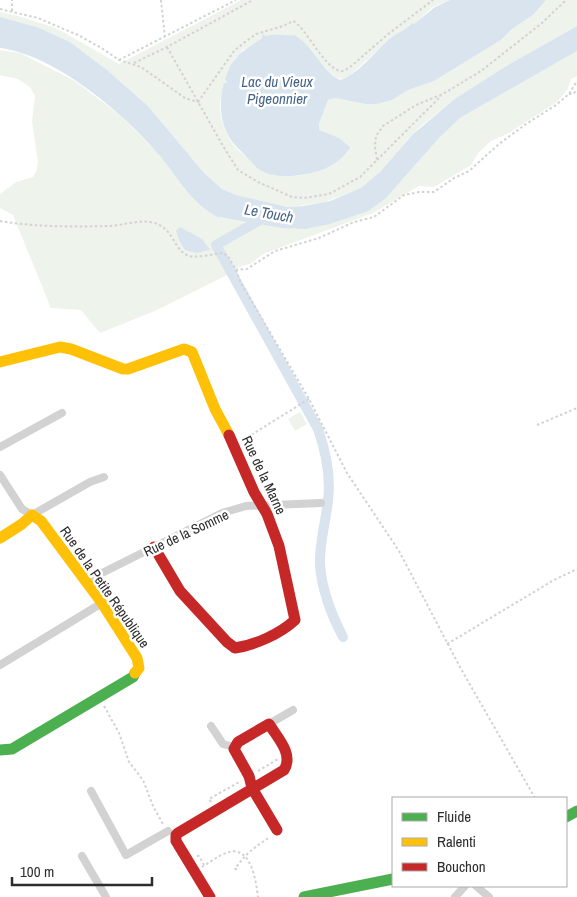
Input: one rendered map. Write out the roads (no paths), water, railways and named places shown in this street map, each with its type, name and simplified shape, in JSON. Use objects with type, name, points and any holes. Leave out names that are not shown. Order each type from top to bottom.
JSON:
[{"type":"street","name":"Rue de la Marne","points":[[0,362],[60,347],[71,349],[123,369],[128,369],[180,350],[188,350],[194,355],[215,409],[267,514],[279,546],[295,620],[288,627],[235,648],[180,591],[154,547]]},
{"type":"street","points":[[0,447],[62,413]]},
{"type":"street","name":"Rue de la Petite République","points":[[0,475],[22,509],[41,521],[102,603],[137,658],[139,668],[133,678],[12,749],[0,750]]},
{"type":"street","points":[[0,538],[32,515],[90,482],[104,477]]},
{"type":"street","name":"Rue de la Somme","points":[[86,581],[222,513],[246,506],[320,503]]},
{"type":"street","points":[[0,664],[102,603]]},
{"type":"street","points":[[234,747],[238,742],[293,710]]},
{"type":"street","points":[[91,791],[126,855],[172,833],[284,770],[288,763],[286,754],[269,724]]},
{"type":"street","points":[[211,726],[223,744],[234,747]]},
{"type":"street","points":[[234,747],[249,776],[252,788],[277,830]]},
{"type":"street","points":[[172,833],[194,867],[210,897]]},
{"type":"street","points":[[82,856],[106,897]]},
{"type":"street","points":[[304,897],[392,879]]},
{"type":"street","points":[[455,897],[464,887]]},
{"type":"street","points":[[477,887],[487,896]]},
{"type":"water","name":"Lac du Vieux Pigeonnier","points":[[450,0],[546,0],[533,15],[512,29],[501,40],[434,81],[408,90],[392,100],[377,104],[365,104],[335,98],[328,100],[319,124],[319,130],[339,138],[350,147],[339,160],[324,169],[308,174],[272,175],[257,168],[229,138],[221,111],[222,92],[224,83],[227,83],[225,79],[230,66],[239,54],[262,38],[263,33],[265,36],[295,35],[306,44],[333,76],[340,80],[354,73],[392,37],[412,23],[414,24],[435,7]]},
{"type":"water","name":"Le Touch","points":[[0,17],[37,27],[70,42],[107,70],[148,106],[204,173],[222,189],[236,195],[288,207],[330,201],[361,188],[380,172],[412,135],[456,98],[508,65],[577,26],[577,51],[460,118],[439,138],[385,199],[368,211],[330,224],[305,229],[282,228],[218,217],[209,212],[193,198],[161,157],[129,123],[88,89],[44,62],[22,53],[0,48]]},
{"type":"water","points":[[180,227],[202,239],[210,250],[197,253],[185,250],[176,231]]},
{"type":"waterway","name":"Le Touch","points":[[265,217],[216,245],[318,429],[321,438],[327,464],[329,491],[320,565],[328,602],[343,637]]}]
